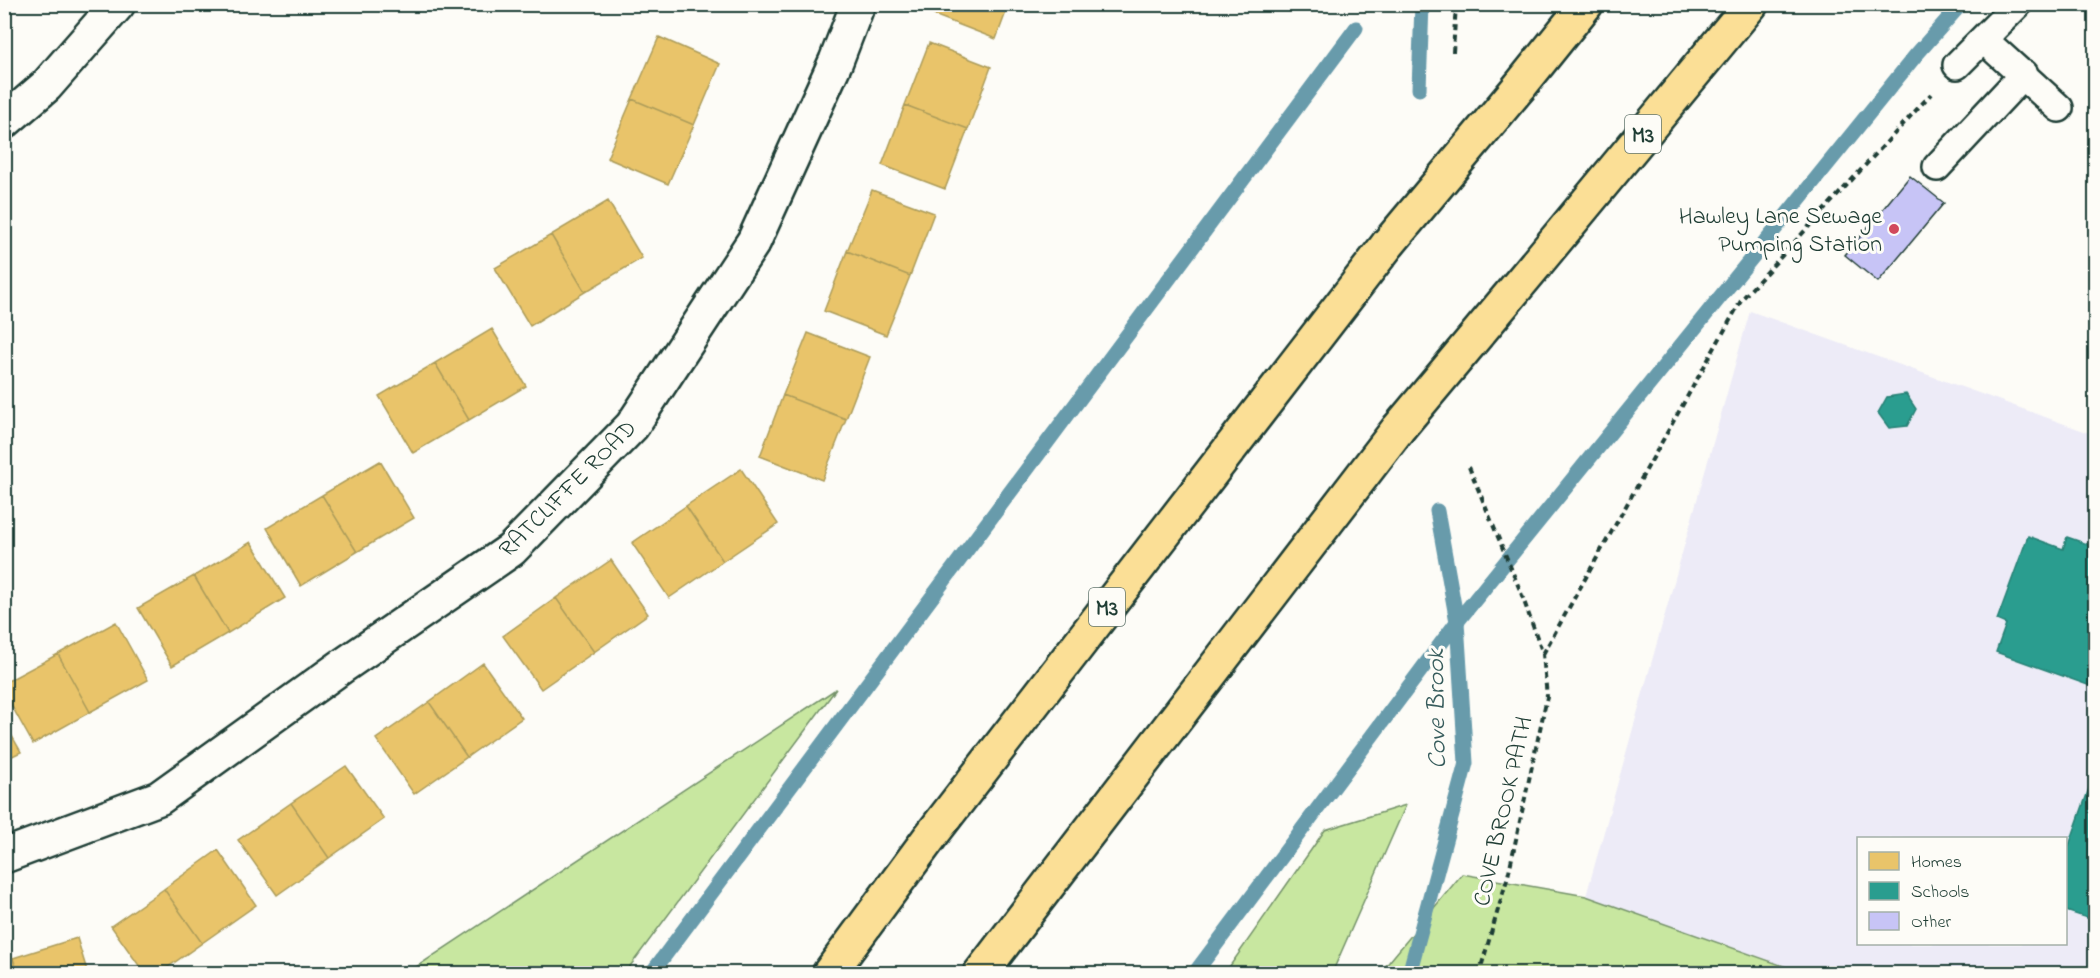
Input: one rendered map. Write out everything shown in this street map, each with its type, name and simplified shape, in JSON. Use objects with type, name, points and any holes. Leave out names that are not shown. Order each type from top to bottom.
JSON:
[{"type":"highway","name":"M3","points":[[829,974],[930,837],[1388,244],[1587,4]]},
{"type":"highway","name":"M3","points":[[980,974],[1398,429],[1751,4]]},
{"type":"street","points":[[4,122],[46,86],[118,4]]},
{"type":"street","name":"RATCLIFFE ROAD","points":[[4,856],[159,798],[342,667],[512,550],[632,426],[754,240],[836,61],[858,4]]},
{"type":"lane","points":[[1957,65],[2019,4]]},
{"type":"lane","points":[[1984,40],[2059,108]]},
{"type":"lane","points":[[1937,166],[2024,74]]},
{"type":"path","points":[[1453,52],[1456,4]]},
{"type":"path","points":[[1543,654],[1742,299],[1957,65]]},
{"type":"path","name":"COVE BROOK PATH","points":[[1469,467],[1520,590],[1543,654],[1547,697],[1508,876],[1479,974]]},
{"type":"shaded area","points":[[1750,311],[2095,435],[2095,973],[1803,973],[1586,896]]},
{"type":"green space","points":[[836,689],[625,973],[407,973]]},
{"type":"green space","points":[[1406,805],[1332,973],[1225,973],[1325,830]]},
{"type":"green space","points":[[1462,874],[1586,896],[1803,973],[1380,973]]},
{"type":"building: Homes","points":[[938,4],[1009,4],[996,39],[934,15]]},
{"type":"building: Homes","points":[[659,37],[720,64],[694,125],[632,99]]},
{"type":"building: Homes","points":[[929,43],[991,67],[968,129],[905,105]]},
{"type":"building: Homes","points":[[632,99],[694,125],[668,184],[607,158]]},
{"type":"building: Homes","points":[[905,105],[968,129],[945,189],[882,165]]},
{"type":"building: Homes","points":[[872,190],[934,213],[910,276],[847,251]]},
{"type":"building: Homes","points":[[608,201],[642,258],[585,292],[551,235]]},
{"type":"building: Homes","points":[[551,235],[585,292],[530,326],[495,268]]},
{"type":"building: Homes","points":[[847,251],[910,276],[886,335],[824,311]]},
{"type":"building: Homes","points":[[492,329],[526,386],[469,420],[435,363]]},
{"type":"building: Homes","points":[[808,333],[870,357],[846,419],[783,395]]},
{"type":"building: Homes","points":[[435,363],[469,420],[413,453],[379,396]]},
{"type":"building: Homes","points":[[783,395],[846,419],[822,480],[760,456]]},
{"type":"building: Homes","points":[[380,461],[414,518],[357,552],[322,495]]},
{"type":"building: Homes","points":[[741,469],[778,524],[723,561],[686,506]]},
{"type":"building: Homes","points":[[322,495],[357,552],[301,586],[267,528]]},
{"type":"building: Homes","points":[[686,506],[723,561],[669,598],[632,543]]},
{"type":"building: Homes","points":[[251,542],[285,598],[228,633],[194,576]]},
{"type":"building: Homes","points":[[611,560],[648,614],[594,652],[556,598]]},
{"type":"building: Homes","points":[[194,576],[228,633],[172,666],[138,608]]},
{"type":"building: Homes","points":[[556,598],[594,652],[541,689],[503,636]]},
{"type":"building: Homes","points":[[116,622],[148,680],[90,712],[58,654]]},
{"type":"building: Homes","points":[[58,654],[90,712],[33,744],[4,692],[4,683]]},
{"type":"building: Homes","points":[[483,663],[522,718],[467,757],[429,702]]},
{"type":"building: Homes","points":[[429,702],[467,757],[414,794],[376,739]]},
{"type":"building: Homes","points":[[4,722],[21,752],[4,760]]},
{"type":"building: Homes","points":[[346,766],[384,819],[329,858],[291,803]]},
{"type":"building: Homes","points":[[291,803],[329,858],[277,895],[238,840]]},
{"type":"building: Homes","points":[[218,850],[256,905],[202,943],[164,889]]},
{"type":"building: Homes","points":[[164,889],[202,943],[158,974],[145,974],[111,926]]},
{"type":"building: Homes","points":[[77,938],[88,974],[18,974],[13,958]]},
{"type":"building: Homes","points":[[13,958],[18,974],[4,974],[4,961]]},
{"type":"building: Schools","points":[[1906,394],[1916,409],[1907,426],[1889,428],[1878,413],[1887,397]]},
{"type":"building: Schools","points":[[2028,536],[2063,549],[2067,537],[2096,547],[2096,688],[1996,652],[2006,624],[1997,620]]},
{"type":"building: Schools","points":[[2092,780],[2096,781],[2096,921],[2067,911],[2067,851]]},
{"type":"building: Other","name":"Hawley Lane Sewage Pumping Station","points":[[1910,176],[1944,203],[1878,282],[1845,255]]},
{"type":"waterway","name":"Cove Brook","points":[[1419,89],[1422,4]]},
{"type":"waterway","points":[[1194,974],[1457,622],[1916,55],[1961,4]]},
{"type":"waterway","points":[[651,974],[1356,28]]},
{"type":"waterway","name":"Cove Brook","points":[[1409,974],[1466,763],[1457,622],[1437,511]]},
{"type":"place","name":"Hawley Lane Sewage Pumping Station","points":[[1894,229]]}]
